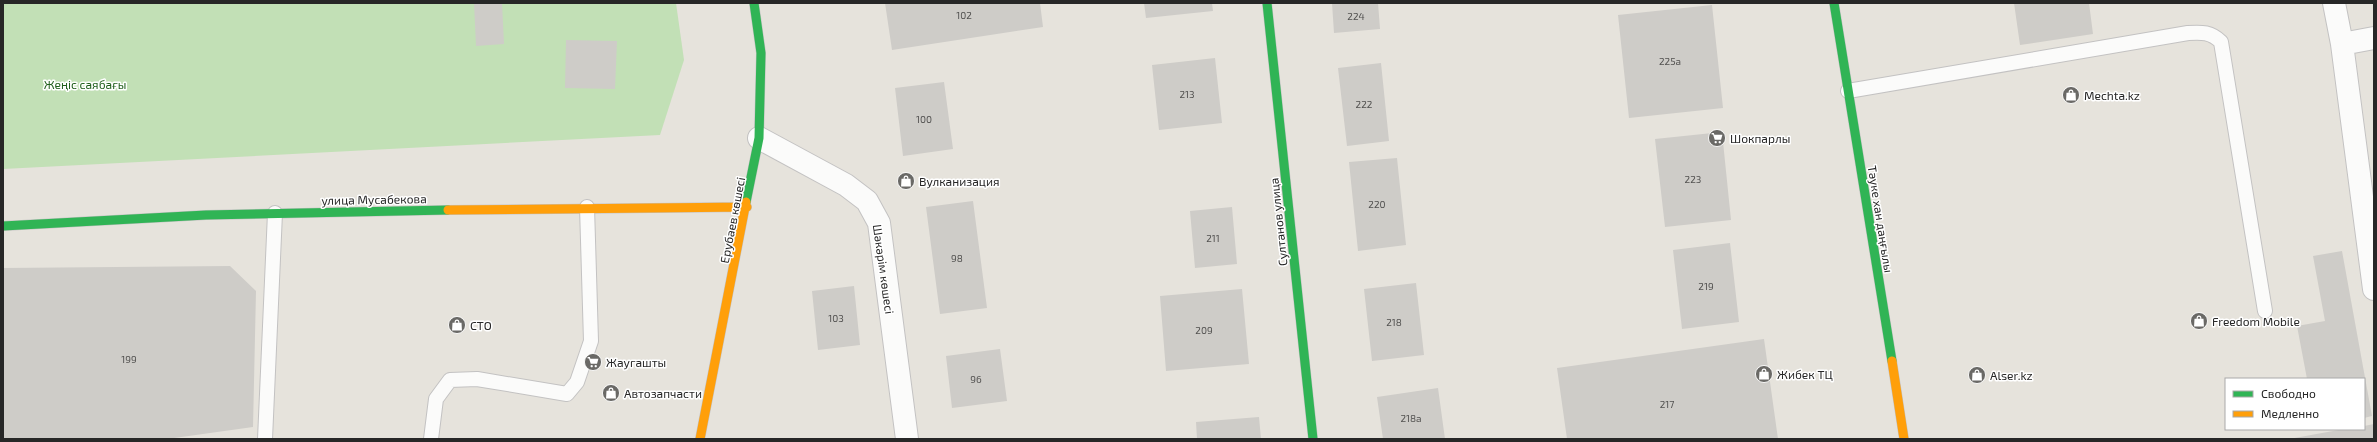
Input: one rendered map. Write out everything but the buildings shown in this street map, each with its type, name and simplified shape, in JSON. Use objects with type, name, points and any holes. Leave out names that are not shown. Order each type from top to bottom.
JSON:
[{"type":"street","name":"Ерубаев көшесі","points":[[700,439],[747,207],[759,138],[761,53],[754,3]]},
{"type":"street","name":"Султанов улица","points":[[1267,3],[1313,439]]},
{"type":"street","name":"Тәуке хан даңғылы","points":[[1834,3],[1904,439]]},
{"type":"street","points":[[2334,3],[2342,44],[2374,289]]},
{"type":"street","points":[[2342,44],[2374,38]]},
{"type":"street","name":"Шәкәрім көшесі","points":[[759,138],[846,185],[867,201],[879,223],[907,439]]},
{"type":"street","name":"улица Мусабекова","points":[[3,226],[206,215],[275,213],[586,207],[747,207]]},
{"type":"lane","points":[[1848,91],[2188,33],[2204,32],[2214,35],[2221,42],[2265,311]]},
{"type":"lane","points":[[431,439],[436,399],[450,380],[477,379],[567,394],[576,382],[591,341],[586,207]]},
{"type":"lane","points":[[265,439],[275,213]]},
{"type":"green space","name":"Жеңіс саябағы","points":[[3,3],[676,3],[684,60],[660,135],[3,169]]},
{"type":"traffic: fast","points":[[746,202],[759,138],[761,53],[754,3]]},
{"type":"traffic: fast","points":[[1267,3],[1313,439]]},
{"type":"traffic: fast","points":[[1834,3],[1892,361]]},
{"type":"traffic: fast","points":[[3,226],[206,215],[448,210]]},
{"type":"traffic: slow","points":[[700,439],[746,202]]},
{"type":"traffic: slow","points":[[448,210],[747,207]]},
{"type":"traffic: slow","points":[[1892,361],[1904,439]]},
{"type":"place","name":"Mechta.kz","points":[[2071,95]]},
{"type":"place","name":"Шокпарлы","points":[[1717,138]]},
{"type":"place","name":"Вулканизация","points":[[906,181]]},
{"type":"place","name":"Freedom Mobile","points":[[2199,321]]},
{"type":"place","name":"СТО","points":[[457,325]]},
{"type":"place","name":"Жаугашты","points":[[593,362]]},
{"type":"place","name":"Жибек ТЦ","points":[[1764,374]]},
{"type":"place","name":"Alser.kz","points":[[1977,375]]},
{"type":"place","name":"Автозапчасти","points":[[611,393]]}]
